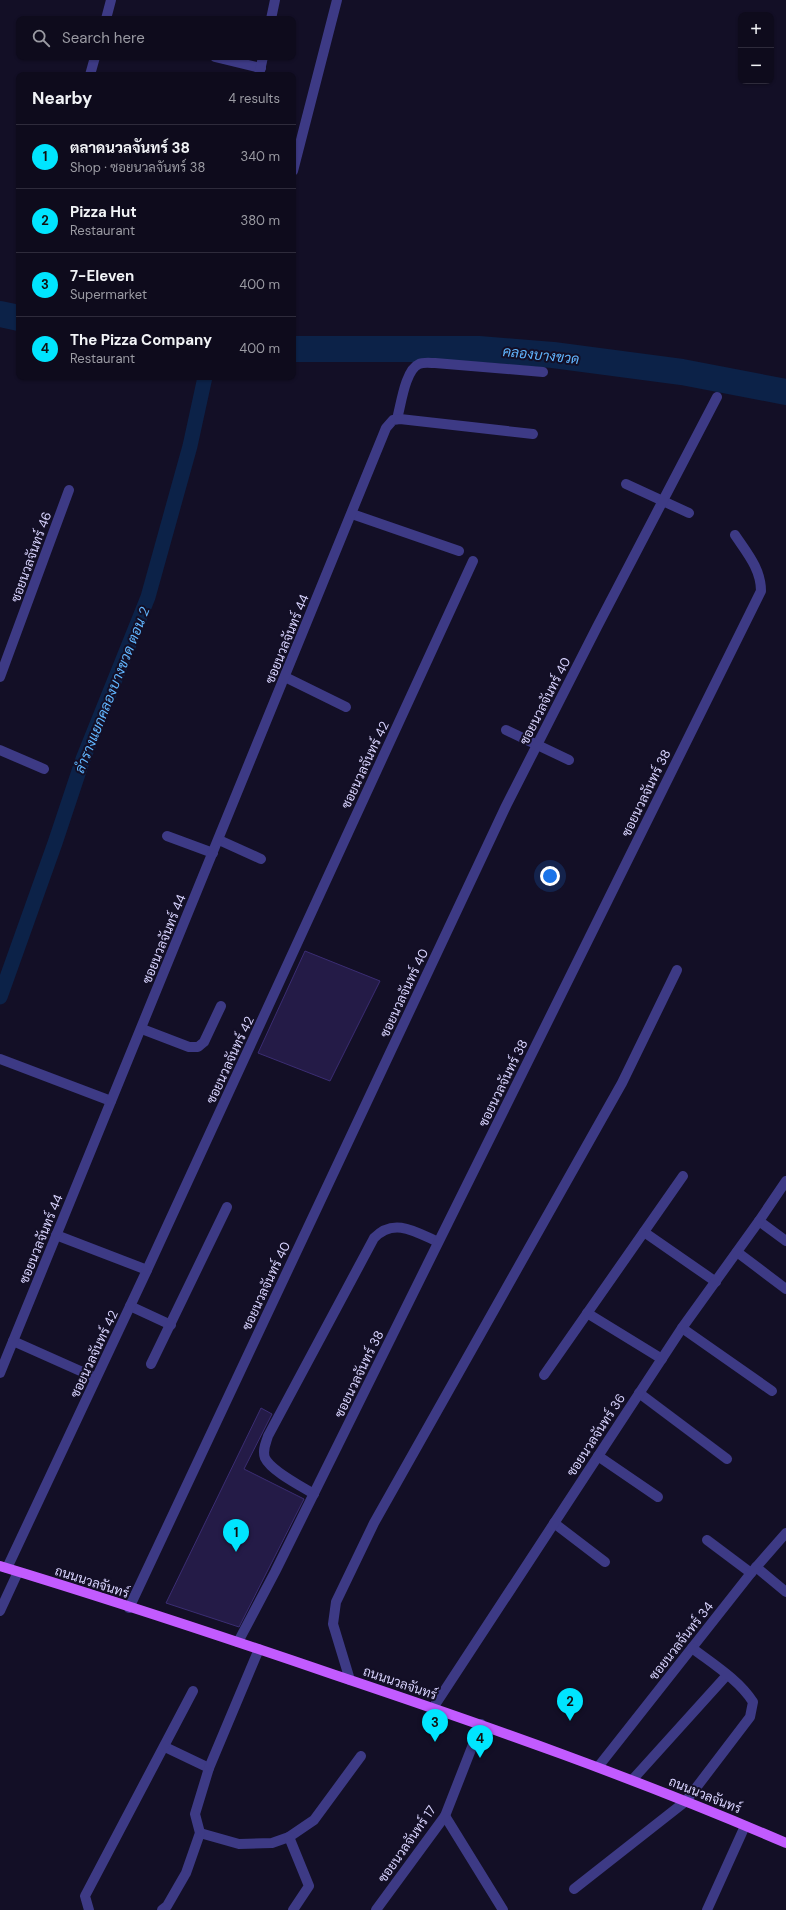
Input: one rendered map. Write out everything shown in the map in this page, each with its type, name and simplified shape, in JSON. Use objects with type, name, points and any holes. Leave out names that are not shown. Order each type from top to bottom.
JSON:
[{"type":"main road","name":"ถนนนวลจันทร์","points":[[3,1567],[238,1642],[481,1724],[633,1779],[786,1843]]},
{"type":"street","points":[[107,16],[111,0]]},
{"type":"street","points":[[272,16],[275,0]]},
{"type":"street","points":[[296,159],[337,0]]},
{"type":"street","points":[[91,72],[94,60]]},
{"type":"street","points":[[224,60],[260,72],[262,60]]},
{"type":"street","points":[[533,434],[397,419],[406,380],[414,369],[420,364],[435,363],[543,372]]},
{"type":"street","name":"ซอยนวลจันทร์ 40","points":[[129,1608],[506,806],[717,397]]},
{"type":"street","name":"ซอยนวลจันทร์ 44","points":[[0,1373],[286,677],[386,428],[391,422],[397,419]]},
{"type":"street","points":[[626,484],[689,512]]},
{"type":"street","name":"ซอยนวลจันทร์ 46","points":[[0,677],[69,490]]},
{"type":"street","points":[[352,514],[459,551]]},
{"type":"street","name":"ซอยนวลจันทร์ 38","points":[[238,1642],[314,1494],[760,591],[761,581],[755,565],[735,535]]},
{"type":"street","name":"ซอยนวลจันทร์ 42","points":[[3,1567],[96,1378],[147,1270],[473,561]]},
{"type":"street","points":[[286,677],[346,707]]},
{"type":"street","points":[[506,730],[569,760]]},
{"type":"street","points":[[0,750],[44,769]]},
{"type":"street","points":[[167,836],[213,853]]},
{"type":"street","points":[[219,840],[261,859]]},
{"type":"street","points":[[350,1680],[334,1624],[336,1602],[374,1523],[622,1083],[677,970]]},
{"type":"street","points":[[142,1028],[190,1047],[198,1047],[204,1042],[221,1006]]},
{"type":"street","points":[[0,1058],[111,1101]]},
{"type":"street","points":[[544,1375],[683,1176]]},
{"type":"street","name":"ซอยนวลจันทร์ 36","points":[[433,1708],[682,1328],[786,1181]]},
{"type":"street","points":[[151,1364],[227,1206]]},
{"type":"street","points":[[759,1221],[786,1241]]},
{"type":"street","points":[[314,1494],[270,1466],[265,1457],[264,1451],[268,1436],[374,1238],[385,1229],[397,1227],[417,1232],[438,1242]]},
{"type":"street","points":[[644,1232],[716,1282]]},
{"type":"street","points":[[56,1235],[147,1270]]},
{"type":"street","points":[[737,1252],[786,1289]]},
{"type":"street","points":[[130,1306],[170,1325]]},
{"type":"street","points":[[588,1313],[662,1359]]},
{"type":"street","points":[[682,1328],[772,1391]]},
{"type":"street","points":[[13,1341],[96,1378]]},
{"type":"street","points":[[639,1393],[727,1459]]},
{"type":"street","points":[[598,1456],[658,1497]]},
{"type":"street","points":[[554,1524],[605,1562]]},
{"type":"street","name":"ซอยนวลจันทร์ 34","points":[[598,1767],[754,1570],[786,1533]]},
{"type":"street","points":[[707,1540],[786,1592]]},
{"type":"street","points":[[0,1611],[18,1572]]},
{"type":"street","points":[[574,1889],[686,1801],[750,1717],[753,1702],[749,1696],[727,1675],[692,1648]]},
{"type":"street","points":[[162,1910],[167,1906],[186,1873],[200,1833],[195,1814],[209,1768],[258,1649]]},
{"type":"street","points":[[633,1779],[727,1675]]},
{"type":"street","points":[[89,1910],[85,1896],[193,1692]]},
{"type":"street","name":"ซอยนวลจันทร์ 17","points":[[376,1910],[445,1816],[481,1724]]},
{"type":"street","points":[[165,1747],[209,1768]]},
{"type":"street","points":[[200,1833],[239,1844],[272,1843],[289,1837],[314,1820],[361,1756]]},
{"type":"street","points":[[445,1816],[503,1910]]},
{"type":"street","points":[[707,1910],[746,1826]]},
{"type":"street","points":[[289,1837],[309,1886],[293,1910]]},
{"type":"building","points":[[305,951],[380,981],[330,1081],[258,1053]]},
{"type":"building","points":[[261,1408],[272,1414],[244,1469],[304,1499],[239,1627],[166,1603]]},
{"type":"waterway","name":"คลองบางขวด","points":[[0,314],[16,317]]},
{"type":"waterway","name":"คลองบางขวด","points":[[296,349],[479,349],[553,355],[682,372],[786,392]]},
{"type":"waterway","name":"ลำรางแยกคลองบางขวด ตอน 2","points":[[0,997],[55,843],[83,759],[148,597],[190,446],[204,380]]},
{"type":"place","name":"ตลาดนวลจันทร์ 38","points":[[236,1552]]},
{"type":"place","name":"Pizza Hut","points":[[570,1721]]},
{"type":"place","name":"7-Eleven","points":[[435,1742]]},
{"type":"place","name":"The Pizza Company","points":[[480,1758]]}]
